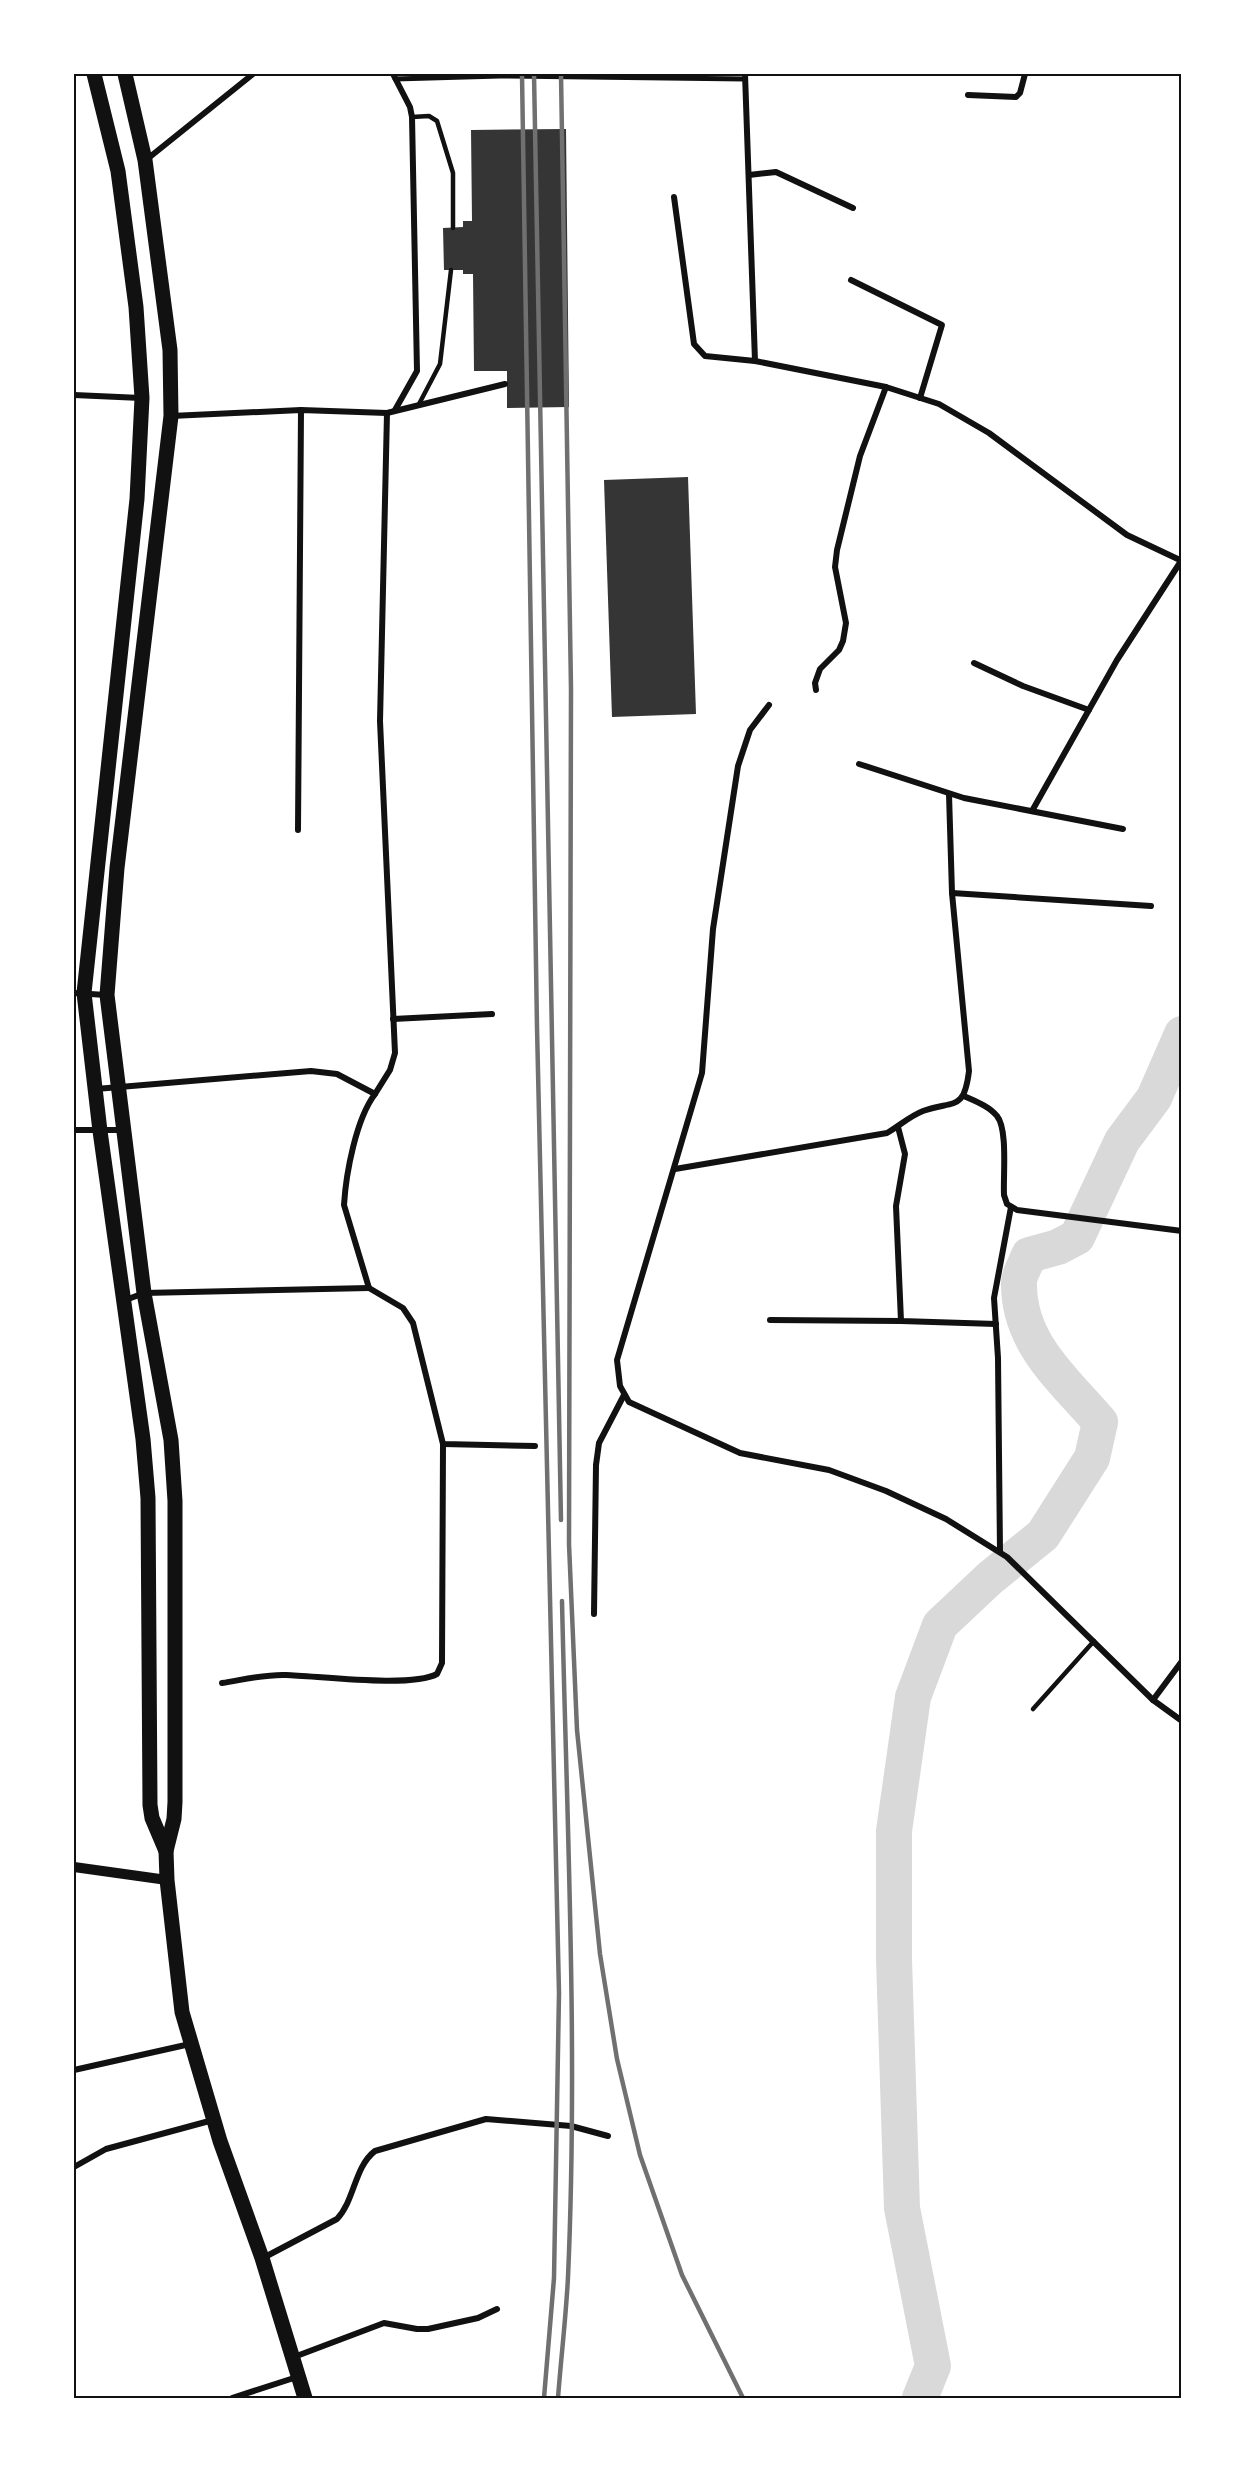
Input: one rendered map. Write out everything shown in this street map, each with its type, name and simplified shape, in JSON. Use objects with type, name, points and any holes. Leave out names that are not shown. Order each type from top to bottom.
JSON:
[{"type":"main road","points":[[94,74],[118,171],[136,307],[141,398],[137,499],[79,993],[143,1439],[148,1498],[150,1805],[166,1851]]},
{"type":"main road","points":[[125,74],[145,160],[170,350],[171,416],[117,868],[107,995],[122,1131],[144,1293],[171,1440],[175,1501],[175,1802],[174,1819],[166,1851],[166,1880],[182,2012],[220,2141],[262,2258],[305,2398]]},
{"type":"street","points":[[145,160],[253,74]]},
{"type":"street","points":[[968,95],[1016,97],[1020,93],[1025,74]]},
{"type":"street","points":[[395,410],[417,371],[412,117],[410,107],[394,76],[621,79],[745,76],[755,361]]},
{"type":"street","points":[[749,175],[776,172],[853,208]]},
{"type":"street","points":[[674,197],[694,344],[705,356],[755,361],[886,387],[939,404],[989,433],[1127,535],[1181,561],[1117,660],[1032,811]]},
{"type":"street","points":[[851,280],[942,324],[943,328],[920,398]]},
{"type":"street","points":[[171,416],[302,410],[387,413],[505,384]]},
{"type":"street","points":[[816,690],[815,683],[820,669],[839,650],[843,641],[846,623],[835,567],[837,550],[860,456],[886,387]]},
{"type":"street","points":[[74,395],[141,398]]},
{"type":"street","points":[[298,830],[302,410]]},
{"type":"street","points":[[369,1288],[344,1205],[345,1191],[365,1107],[390,1070],[395,1053],[380,721],[387,413]]},
{"type":"street","points":[[974,663],[1023,686],[1089,710]]},
{"type":"street","points":[[769,705],[750,730],[738,766],[713,929],[702,1073],[618,1360],[618,1374],[624,1395],[629,1402],[740,1454],[829,1470],[886,1491],[946,1519],[1007,1557],[1153,1700],[1182,1721]]},
{"type":"street","points":[[859,764],[949,794],[1123,828]]},
{"type":"street","points":[[675,1169],[887,1134],[911,1117],[958,1102],[964,1096],[969,1071],[952,894],[949,794]]},
{"type":"street","points":[[952,894],[1151,906]]},
{"type":"street","points":[[79,993],[107,995]]},
{"type":"street","points":[[393,1019],[492,1014]]},
{"type":"street","points":[[94,1089],[310,1071],[337,1074],[375,1094]]},
{"type":"street","points":[[964,1096],[982,1104],[998,1117],[1003,1132],[1004,1195],[1007,1204],[1011,1207],[1017,1210],[1182,1231]]},
{"type":"street","points":[[898,1127],[905,1154],[896,1206],[901,1321]]},
{"type":"street","points":[[74,1130],[122,1131]]},
{"type":"street","points":[[1000,1552],[999,1358],[994,1298],[1011,1207]]},
{"type":"street","points":[[122,1301],[144,1293],[369,1288],[403,1308],[413,1323],[442,1444],[442,1663],[437,1674],[428,1678],[367,1680],[283,1675],[222,1683]]},
{"type":"street","points":[[770,1320],[996,1324]]},
{"type":"street","points":[[594,1614],[596,1465],[599,1443],[624,1395]]},
{"type":"street","points":[[442,1444],[535,1446]]},
{"type":"street","points":[[1153,1700],[1182,1661]]},
{"type":"street","points":[[74,1867],[166,1880]]},
{"type":"street","points":[[74,2070],[191,2044]]},
{"type":"street","points":[[262,2258],[337,2219],[346,2210],[364,2161],[375,2151],[486,2119],[571,2126],[608,2136]]},
{"type":"street","points":[[74,2167],[106,2149],[214,2120]]},
{"type":"street","points":[[294,2357],[384,2323],[417,2329],[428,2328],[478,2318],[497,2309]]},
{"type":"street","points":[[232,2398],[298,2376]]},
{"type":"lane","points":[[412,117],[429,116],[437,121],[453,173],[453,228]]},
{"type":"lane","points":[[419,405],[440,364],[452,270]]},
{"type":"lane","points":[[1033,1709],[1094,1641]]},
{"type":"building","points":[[566,129],[569,407],[507,408],[507,371],[474,371],[473,274],[463,274],[463,270],[444,270],[443,228],[463,227],[463,221],[472,221],[471,130]]},
{"type":"building","points":[[688,477],[696,714],[612,717],[604,480]]},
{"type":"waterway","points":[[920,2398],[933,2366],[902,2208],[894,1959],[894,1831],[913,1697],[940,1625],[990,1578],[1043,1535],[1092,1458],[1100,1422],[1059,1376],[1035,1343],[1021,1306],[1020,1278],[1029,1255],[1058,1247],[1077,1237],[1122,1141],[1154,1098],[1182,1034]]},
{"type":"railway","points":[[522,74],[537,1027],[559,1993],[554,2278],[544,2398]]},
{"type":"railway","points":[[534,74],[561,1520]]},
{"type":"railway","points":[[561,74],[571,688],[569,1544],[577,1730],[600,1954],[617,2059],[640,2155],[682,2275],[743,2398]]},
{"type":"railway","points":[[558,2398],[568,2277],[572,2108],[571,1939],[562,1601]]}]
